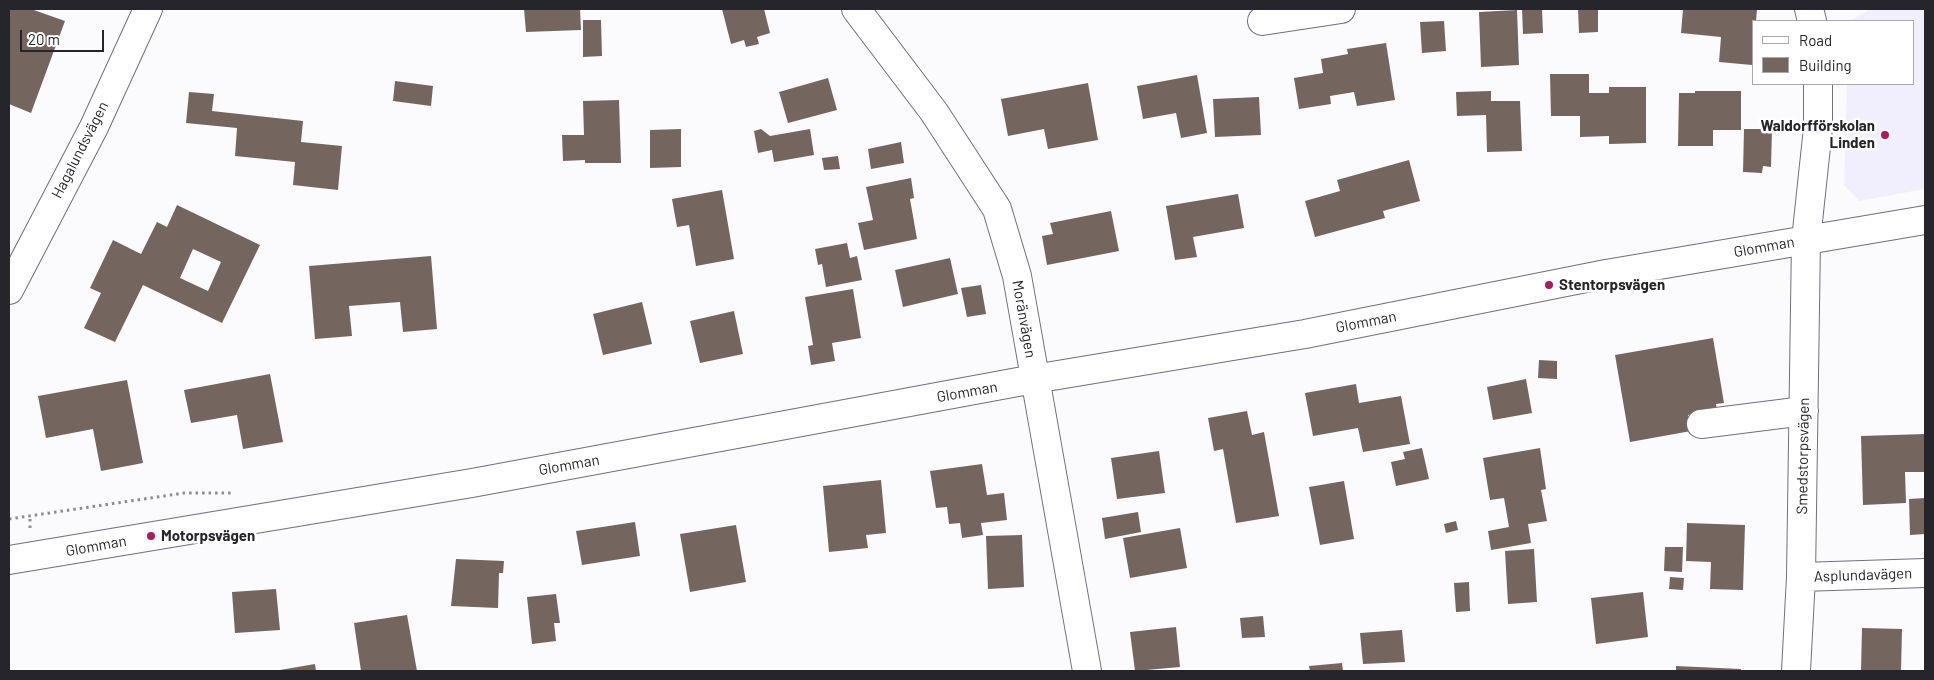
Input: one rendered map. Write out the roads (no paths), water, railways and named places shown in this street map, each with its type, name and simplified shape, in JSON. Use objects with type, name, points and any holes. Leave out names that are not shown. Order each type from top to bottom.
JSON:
[{"type":"street","name":"Hagalundsvägen","points":[[9,290],[94,127],[148,9]]},
{"type":"street","name":"Moränvägen","points":[[856,9],[934,112],[997,209],[1017,276],[1087,671]]},
{"type":"street","points":[[1262,21],[1341,9]]},
{"type":"street","points":[[1806,240],[1818,128],[1818,85]]},
{"type":"street","name":"Glomman","points":[[9,560],[472,483],[1034,379],[1306,334],[1606,274],[1925,220]]},
{"type":"street","name":"Smedstorpsvägen","points":[[1796,671],[1801,577],[1806,240]]},
{"type":"street","points":[[1701,424],[1804,411]]},
{"type":"street","name":"Asplundavägen","points":[[1801,577],[1925,572]]},
{"type":"place","name":"Waldorfförskolan Linden","points":[[1885,135]]},
{"type":"place","name":"Stentorpsvägen","points":[[1549,285]]},
{"type":"place","name":"Motorpsvägen","points":[[151,536]]}]
